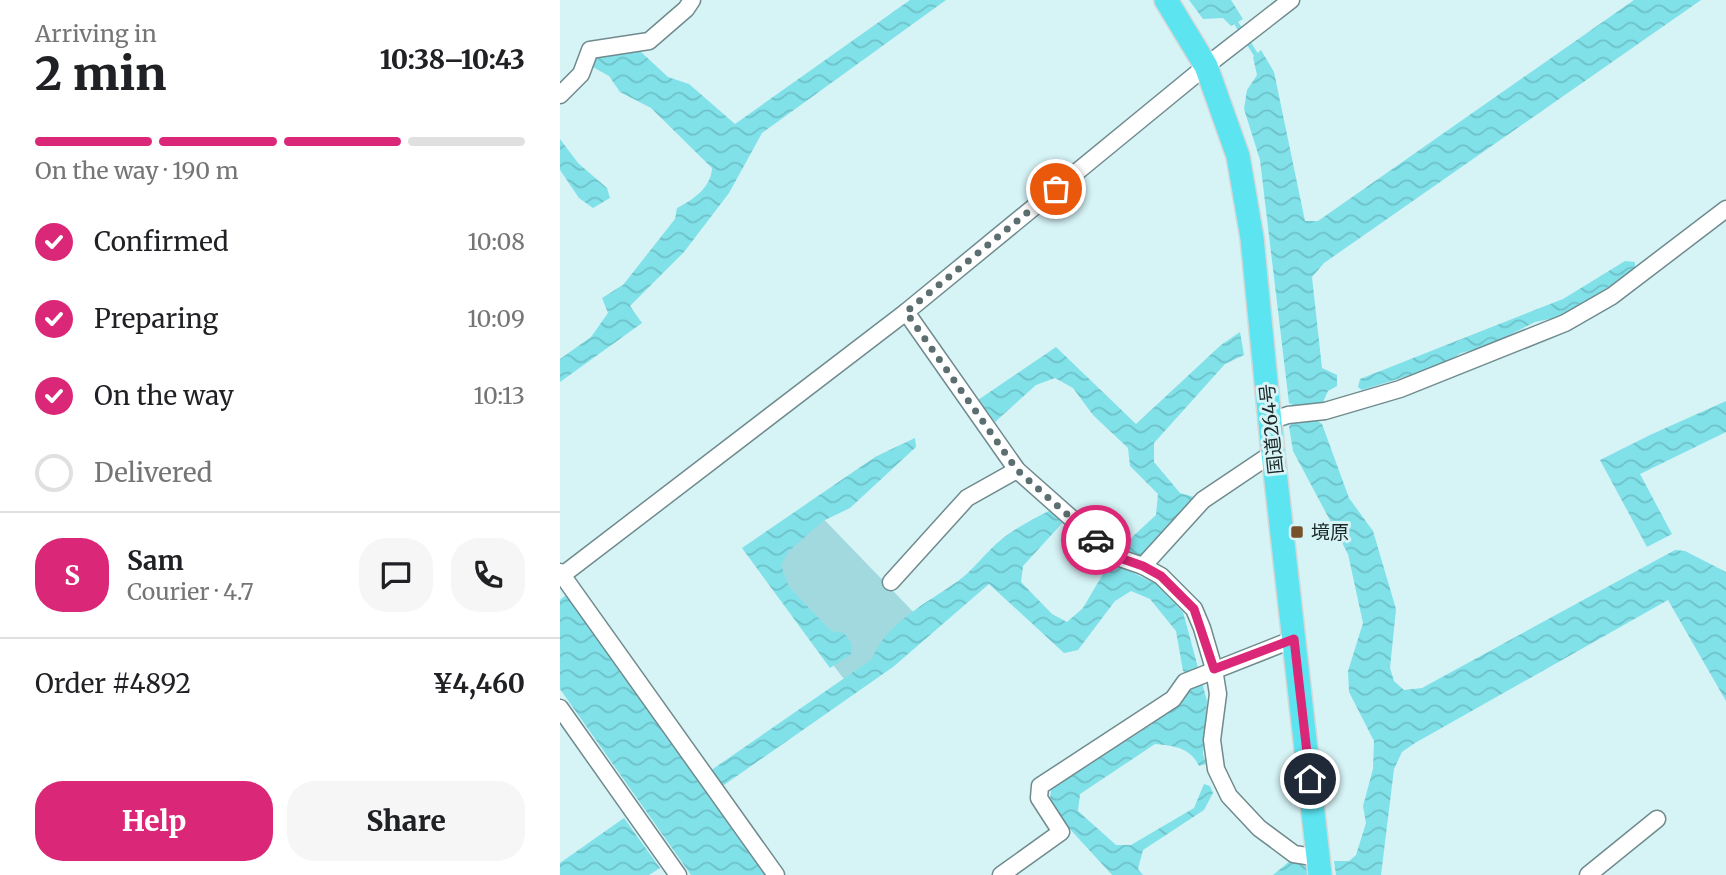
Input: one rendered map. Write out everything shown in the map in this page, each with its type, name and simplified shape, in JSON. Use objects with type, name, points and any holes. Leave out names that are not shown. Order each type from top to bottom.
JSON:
[{"type":"highway","name":"国道264号","points":[[1166,0],[1206,66],[1238,156],[1279,418],[1273,453],[1319,866]]},
{"type":"street","points":[[560,95],[581,74],[590,50],[649,41],[686,9],[692,0]]},
{"type":"street","points":[[776,875],[561,575],[906,312],[1206,66],[1291,0]]},
{"type":"street","points":[[1279,418],[1325,411],[1399,389],[1565,323],[1612,296],[1726,209]]},
{"type":"street","points":[[906,312],[1017,470],[1114,556],[1143,566],[1161,576],[1194,609],[1207,672],[1218,694],[1212,740],[1216,769],[1229,796],[1259,828],[1294,854],[1319,866]]},
{"type":"street","points":[[1143,566],[1203,500],[1273,453]]},
{"type":"street","points":[[891,582],[967,498],[1017,470]]},
{"type":"street","points":[[1001,875],[1061,832],[1039,798],[1040,786],[1173,699],[1185,682],[1294,639]]},
{"type":"street","points":[[560,708],[678,875]]},
{"type":"street","points":[[1588,875],[1657,818]]},
{"type":"shaded area","points":[[811,506],[925,624],[850,687],[746,551]]},
{"type":"water","points":[[910,0],[946,0],[762,133],[729,193],[684,252],[630,306],[642,323],[560,382],[560,359],[591,337],[608,313],[602,298],[623,285],[675,219],[677,208],[705,187],[712,168],[651,108],[620,92],[609,76],[591,66],[597,55],[611,50],[641,52],[668,77],[689,84],[735,124]]},
{"type":"water","points":[[1189,0],[1231,0],[1243,19],[1231,26],[1223,18],[1203,19]]},
{"type":"water","points":[[1634,0],[1701,0],[1324,263],[1312,277],[1322,368],[1337,375],[1337,386],[1328,391],[1323,402],[1314,404],[1314,419],[1322,424],[1349,498],[1373,531],[1396,609],[1390,668],[1394,681],[1404,690],[1422,688],[1675,550],[1685,551],[1726,572],[1726,701],[1668,600],[1402,752],[1394,769],[1381,875],[1336,875],[1334,861],[1349,861],[1356,855],[1366,823],[1363,806],[1373,769],[1374,741],[1349,692],[1348,671],[1363,623],[1348,554],[1293,451],[1289,426],[1297,418],[1297,407],[1289,403],[1260,160],[1244,109],[1247,90],[1257,75],[1253,57],[1261,50],[1274,72],[1305,221],[1318,221]]},
{"type":"water","points":[[560,139],[578,163],[607,188],[610,198],[593,208],[579,198],[560,170]]},
{"type":"water","points":[[1625,261],[1635,262],[1635,270],[1563,316],[1535,322],[1488,346],[1461,353],[1440,366],[1362,390],[1358,387],[1360,379],[1563,299]]},
{"type":"water","points":[[1240,332],[1244,355],[1225,364],[1154,443],[1154,462],[1180,493],[1194,497],[1159,544],[1140,557],[1125,553],[1130,539],[1156,515],[1158,494],[1130,466],[1128,448],[1093,415],[1073,388],[1055,378],[1036,385],[995,422],[978,400],[1056,347],[1136,424],[1221,345]]},
{"type":"water","points":[[1726,401],[1726,432],[1640,474],[1672,534],[1647,547],[1600,460]]},
{"type":"water","points":[[915,438],[916,447],[850,508],[823,521],[788,552],[781,565],[789,587],[831,631],[844,633],[852,644],[851,654],[830,668],[742,548],[875,457]]},
{"type":"water","points":[[1051,510],[1065,520],[1023,566],[1021,582],[1052,614],[1067,622],[1083,608],[1110,562],[1155,583],[1183,612],[1207,701],[1203,754],[1206,764],[1199,766],[1191,755],[1181,749],[1155,744],[1080,794],[1078,811],[1116,845],[1131,845],[1194,808],[1204,784],[1210,786],[1213,793],[1204,810],[1143,850],[1138,869],[1143,875],[1112,875],[1069,828],[1050,800],[1051,789],[1151,725],[1193,688],[1191,675],[1183,671],[1176,631],[1150,599],[1131,591],[1115,601],[1078,650],[1064,653],[989,584],[893,667],[721,787],[710,771],[872,659],[878,646],[897,624],[963,577],[1009,534]]},
{"type":"water","points":[[566,595],[765,875],[691,875],[560,689],[560,600]]},
{"type":"water","points":[[624,818],[660,868],[649,875],[560,875],[560,863]]},
{"type":"water","points":[[1291,860],[1308,867],[1314,875],[1273,875]]},
{"type":"waterway","points":[[1233,18],[1258,58]]},
{"type":"way so far","points":[[1056,189],[906,312],[1017,470],[1096,540]]},
{"type":"place","name":"境原","points":[[1297,532]]},
{"type":"route","points":[[1096,540],[1114,556],[1143,566],[1161,576],[1194,609],[1214,669],[1294,639],[1310,779]]}]
